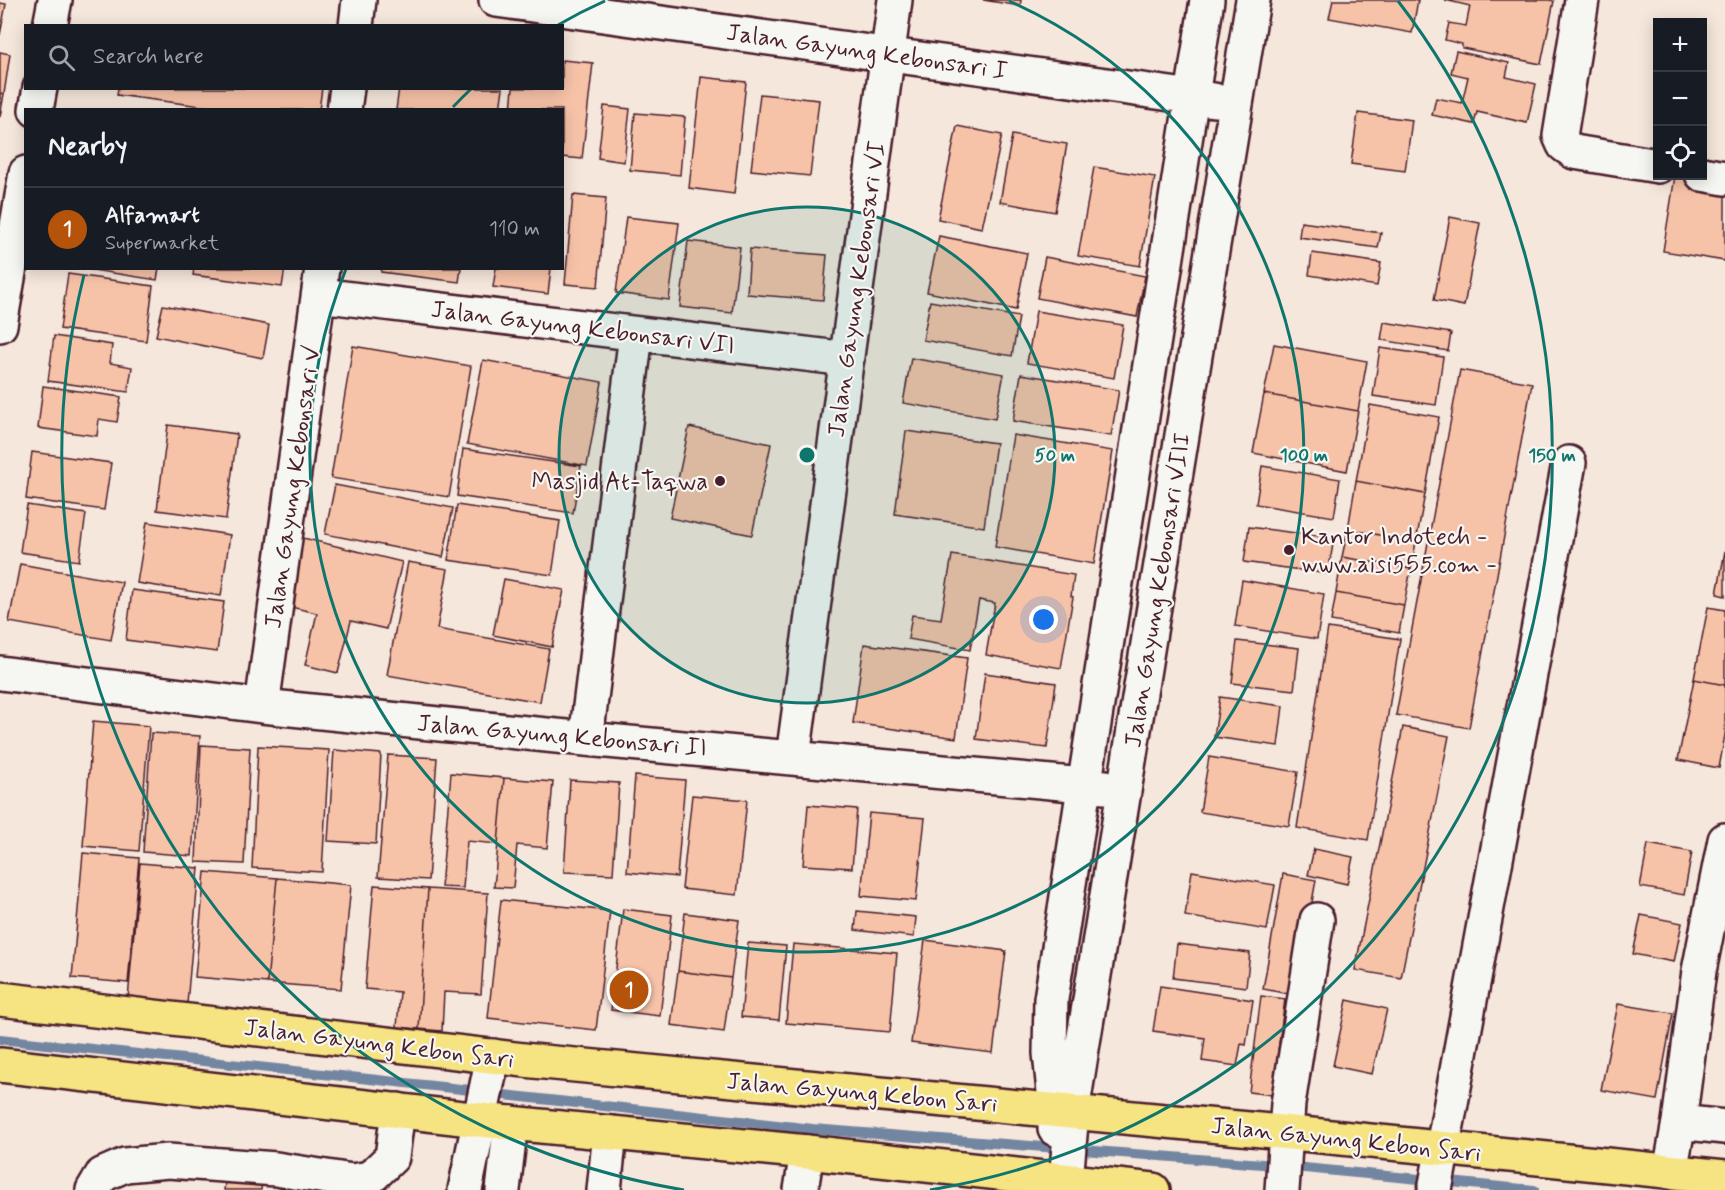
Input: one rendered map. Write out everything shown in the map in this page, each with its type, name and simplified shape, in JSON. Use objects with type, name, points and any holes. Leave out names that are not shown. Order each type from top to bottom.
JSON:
[{"type":"main road","name":"Jalan Gayung Kebon Sari","points":[[0,999],[1064,1120],[1285,1140],[1439,1166],[1633,1179],[1670,1172],[1725,1177]]},
{"type":"main road","points":[[0,1065],[396,1125],[472,1155],[511,1123],[807,1152],[980,1181],[1059,1172],[1153,1190]]},
{"type":"street","points":[[50,24],[54,0]]},
{"type":"street","points":[[356,24],[359,0]]},
{"type":"street","name":"Jalan Gayung Kebonsari I","points":[[496,0],[1192,95],[1236,104]]},
{"type":"street","name":"Jalan Gayung Kebonsari VI","points":[[793,757],[895,0]]},
{"type":"street","name":"Jalan Gayung Kebonsari VIII","points":[[1064,1120],[1050,1053],[1051,999],[1207,0]]},
{"type":"street","name":"Jalan Gayung Kebonsari VIII","points":[[1059,1172],[1064,1120],[1124,790],[1253,0]]},
{"type":"street","points":[[1582,0],[1560,136],[1564,145],[1574,152],[1653,165]]},
{"type":"street","points":[[36,108],[40,90]]},
{"type":"street","points":[[344,108],[347,90]]},
{"type":"street","points":[[1707,175],[1725,178]]},
{"type":"street","points":[[0,325],[17,178]]},
{"type":"street","name":"Jalan Gayung Kebonsari VII","points":[[321,282],[636,334],[847,359]]},
{"type":"street","name":"Jalan Gayung Kebonsari V","points":[[262,706],[321,282]]},
{"type":"street","points":[[586,739],[636,334]]},
{"type":"street","points":[[1439,1166],[1569,463]]},
{"type":"street","name":"Jalan Gayung Kebonsari II","points":[[0,673],[262,706],[586,739],[1085,784],[1124,790]]},
{"type":"street","points":[[1670,1172],[1699,971],[1725,840]]},
{"type":"street","points":[[1282,1189],[1288,1104],[1317,920]]},
{"type":"street","points":[[472,1155],[493,1056]]},
{"type":"street","points":[[1679,1122],[1725,1126]]},
{"type":"street","points":[[503,1190],[511,1123]]},
{"type":"street","points":[[93,1190],[102,1174],[125,1165],[168,1161],[276,1169],[352,1181],[370,1178],[392,1157],[396,1125]]},
{"type":"street","points":[[604,1190],[610,1133]]},
{"type":"street","points":[[801,1190],[807,1152]]},
{"type":"building","points":[[983,0],[1021,0],[1020,6]]},
{"type":"building","points":[[1333,0],[1418,0],[1412,33],[1329,18]]},
{"type":"building","points":[[1445,0],[1554,1],[1541,64],[1462,48],[1462,44],[1445,40],[1449,23],[1466,26],[1470,6]]},
{"type":"building","points":[[0,3],[6,4],[0,35]]},
{"type":"building","points":[[1456,51],[1509,63],[1506,77],[1536,84],[1527,123],[1477,112],[1474,124],[1432,115],[1436,98],[1462,103],[1468,77],[1451,73]]},
{"type":"building","points":[[0,52],[10,54],[4,94],[0,93]]},
{"type":"building","points":[[564,60],[593,63],[582,159],[564,157],[564,108],[511,108],[513,90],[564,90]]},
{"type":"building","points":[[701,77],[746,82],[734,194],[689,188]]},
{"type":"building","points":[[118,90],[322,90],[319,108],[216,108],[117,95]]},
{"type":"building","points":[[399,90],[503,90],[500,108],[396,108]]},
{"type":"building","points":[[0,93],[4,94],[0,117]]},
{"type":"building","points":[[760,94],[819,100],[810,176],[751,170]]},
{"type":"building","points":[[604,106],[630,109],[624,162],[598,158]]},
{"type":"building","points":[[635,113],[685,117],[680,175],[630,170]]},
{"type":"building","points":[[1358,113],[1412,120],[1405,171],[1351,164]]},
{"type":"building","points":[[957,126],[1002,135],[982,228],[938,219]]},
{"type":"building","points":[[1012,135],[1067,144],[1055,212],[1000,202]]},
{"type":"building","points":[[1094,167],[1155,177],[1140,266],[1078,256]]},
{"type":"building","points":[[1674,180],[1725,183],[1725,261],[1663,251]]},
{"type":"building","points":[[573,195],[606,198],[598,287],[565,284]]},
{"type":"building","points":[[626,217],[679,223],[669,300],[616,293]]},
{"type":"building","points":[[1450,217],[1480,223],[1464,306],[1434,300]]},
{"type":"building","points":[[1301,222],[1381,233],[1378,248],[1299,237]]},
{"type":"building","points":[[939,236],[1027,253],[1016,310],[927,292]]},
{"type":"building","points":[[688,241],[740,247],[732,313],[680,307]]},
{"type":"building","points":[[750,249],[827,255],[823,300],[747,294]]},
{"type":"building","points":[[1312,253],[1381,263],[1377,286],[1309,275]]},
{"type":"building","points":[[1045,257],[1145,276],[1137,317],[1037,298]]},
{"type":"building","points":[[93,270],[159,270],[157,280]]},
{"type":"building","points":[[194,270],[285,270],[282,287],[193,275]]},
{"type":"building","points":[[382,270],[461,270],[459,282],[381,272]]},
{"type":"building","points":[[496,270],[551,270],[548,294],[493,287]]},
{"type":"building","points":[[68,274],[153,286],[146,341],[60,329]]},
{"type":"building","points":[[930,301],[1019,317],[1012,356],[923,340]]},
{"type":"building","points":[[163,305],[269,325],[263,358],[156,336]]},
{"type":"building","points":[[1036,311],[1123,325],[1114,378],[1027,363]]},
{"type":"building","points":[[1384,322],[1451,333],[1448,351],[1381,340]]},
{"type":"building","points":[[54,336],[112,345],[110,363],[132,367],[128,392],[48,381]]},
{"type":"building","points":[[1274,344],[1367,361],[1358,411],[1264,394]]},
{"type":"building","points":[[353,346],[471,366],[449,497],[331,478]]},
{"type":"building","points":[[1380,348],[1443,357],[1436,405],[1373,396]]},
{"type":"building","points":[[911,358],[1004,374],[995,419],[903,403]]},
{"type":"building","points":[[483,360],[602,382],[587,466],[467,444]]},
{"type":"building","points":[[1460,370],[1532,383],[1469,728],[1396,715]]},
{"type":"building","points":[[1021,374],[1119,390],[1111,436],[1013,421]]},
{"type":"building","points":[[43,386],[121,397],[117,422],[99,419],[97,436],[38,428]]},
{"type":"building","points":[[1264,394],[1358,411],[1347,471],[1253,453]]},
{"type":"building","points":[[1370,405],[1439,417],[1425,494],[1356,481]]},
{"type":"building","points":[[168,425],[237,434],[226,519],[157,510]]},
{"type":"building","name":"Masjid At-Taqwa","points":[[689,427],[771,444],[752,535],[670,518]]},
{"type":"building","points":[[906,431],[996,443],[984,527],[895,514]]},
{"type":"building","points":[[1013,435],[1113,451],[1094,564],[995,547]]},
{"type":"building","points":[[463,449],[581,466],[573,513],[457,496]]},
{"type":"building","points":[[32,452],[111,463],[104,510],[26,499]]},
{"type":"building","points":[[1262,466],[1340,479],[1334,517],[1256,504]]},
{"type":"building","points":[[1356,481],[1425,494],[1416,542],[1348,529]]},
{"type":"building","points":[[335,485],[453,508],[443,557],[325,534]]},
{"type":"building","points":[[27,505],[86,514],[79,561],[20,552]]},
{"type":"building","points":[[457,505],[560,521],[552,575],[448,560]]},
{"type":"building","points":[[147,522],[230,535],[221,596],[137,583]]},
{"type":"building","name":"Kantor Indotech - www.aisi555.com -","points":[[1249,527],[1334,538],[1328,574],[1244,562]]},
{"type":"building","points":[[1348,529],[1416,542],[1411,569],[1342,557]]},
{"type":"building","points":[[299,537],[402,562],[386,629],[351,621],[338,673],[305,665],[317,613],[282,605]]},
{"type":"building","points":[[1725,551],[1725,596],[1717,594]]},
{"type":"building","points":[[952,555],[1074,575],[1071,596],[1073,597],[1061,668],[986,655],[995,603],[979,600],[970,650],[908,639],[912,615],[941,619]]},
{"type":"building","points":[[1342,557],[1411,569],[1404,605],[1336,593]]},
{"type":"building","points":[[408,562],[448,569],[437,629],[549,649],[540,702],[387,675]]},
{"type":"building","points":[[20,564],[122,582],[111,640],[9,622]]},
{"type":"building","points":[[504,579],[564,590],[552,647],[493,635]]},
{"type":"building","points":[[1242,580],[1324,594],[1317,639],[1235,626]]},
{"type":"building","points":[[132,590],[224,602],[217,652],[126,640]]},
{"type":"building","points":[[1336,593],[1404,605],[1399,633],[1331,621]]},
{"type":"building","points":[[1708,607],[1725,610],[1725,685],[1694,679]]},
{"type":"building","points":[[1328,628],[1400,639],[1368,840],[1297,828]]},
{"type":"building","points":[[1237,641],[1299,648],[1294,690],[1232,683]]},
{"type":"building","points":[[864,644],[967,658],[956,738],[853,723]]},
{"type":"building","points":[[985,673],[1056,683],[1047,748],[976,739]]},
{"type":"building","points":[[1694,679],[1725,685],[1725,735],[1719,768],[1678,760]]},
{"type":"building","points":[[1220,697],[1283,706],[1278,746],[1214,737]]},
{"type":"building","points":[[93,721],[149,726],[139,851],[83,846]]},
{"type":"building","points":[[1403,727],[1449,736],[1401,978],[1355,970]]},
{"type":"building","points":[[151,733],[200,736],[192,856],[143,852]]},
{"type":"building","points":[[201,745],[250,748],[244,864],[196,862]]},
{"type":"building","points":[[258,746],[329,750],[322,872],[252,868]]},
{"type":"building","points":[[334,750],[381,754],[376,844],[328,841]]},
{"type":"building","points":[[388,755],[437,758],[428,880],[378,877]]},
{"type":"building","points":[[1209,757],[1298,772],[1289,826],[1200,812]]},
{"type":"building","points":[[451,773],[504,778],[498,844],[467,841],[463,888],[441,887]]},
{"type":"building","points":[[635,776],[685,780],[677,877],[627,872]]},
{"type":"building","points":[[504,778],[553,782],[547,848],[517,845],[513,888],[494,887]]},
{"type":"building","points":[[570,780],[619,783],[613,874],[564,872]]},
{"type":"building","points":[[692,795],[747,800],[737,895],[682,889]]},
{"type":"building","points":[[808,805],[857,809],[852,868],[803,865]]},
{"type":"building","points":[[869,813],[925,818],[916,901],[861,896]]},
{"type":"building","points":[[1648,844],[1692,852],[1684,895],[1640,887]]},
{"type":"building","points":[[1314,849],[1353,857],[1347,884],[1308,875]]},
{"type":"building","points":[[83,853],[139,858],[128,983],[72,978]]},
{"type":"building","points":[[140,863],[199,868],[187,1004],[128,999]]},
{"type":"building","points":[[1192,871],[1275,885],[1267,930],[1185,916]]},
{"type":"building","points":[[205,872],[277,878],[267,983],[195,977]]},
{"type":"building","points":[[1283,874],[1316,880],[1295,995],[1263,989]]},
{"type":"building","points":[[277,878],[351,885],[341,989],[267,983]]},
{"type":"building","points":[[374,885],[428,889],[419,1029],[397,1027],[400,992],[365,989]]},
{"type":"building","points":[[428,889],[488,893],[481,994],[444,992],[442,1031],[419,1029]]},
{"type":"building","points":[[501,900],[610,911],[596,1030],[488,1018]]},
{"type":"building","points":[[623,909],[672,915],[660,1016],[611,1010]]},
{"type":"building","points":[[857,911],[916,917],[914,937],[855,930]]},
{"type":"building","points":[[685,913],[739,920],[731,978],[678,971]]},
{"type":"building","points":[[1641,915],[1682,923],[1674,962],[1633,954]]},
{"type":"building","points":[[925,940],[1006,951],[993,1053],[911,1043]]},
{"type":"building","points":[[748,943],[786,946],[779,1020],[741,1017]]},
{"type":"building","points":[[793,944],[897,953],[890,1032],[786,1023]]},
{"type":"building","points":[[1177,944],[1250,953],[1246,987],[1173,978]]},
{"type":"building","points":[[678,971],[731,978],[724,1032],[671,1025]]},
{"type":"building","points":[[1160,986],[1253,1000],[1246,1045],[1241,1044],[1237,1066],[1202,1061],[1205,1038],[1153,1031]]},
{"type":"building","points":[[1261,996],[1285,999],[1272,1095],[1249,1092]]},
{"type":"building","points":[[1347,1000],[1387,1009],[1372,1074],[1333,1066]]},
{"type":"building","points":[[1618,1004],[1673,1013],[1657,1100],[1601,1090]]},
{"type":"building","points":[[227,1168],[263,1172],[261,1190],[224,1190]]},
{"type":"waterway","points":[[0,1039],[470,1090]]},
{"type":"waterway","points":[[504,1095],[813,1129],[1275,1165]]},
{"type":"waterway","points":[[1294,1167],[1534,1190]]},
{"type":"place","name":"Masjid At-Taqwa","points":[[720,481]]},
{"type":"place","name":"Kantor Indotech - www.aisi555.com -","points":[[1289,550]]},
{"type":"place","name":"Alfamart","points":[[629,990]]}]
